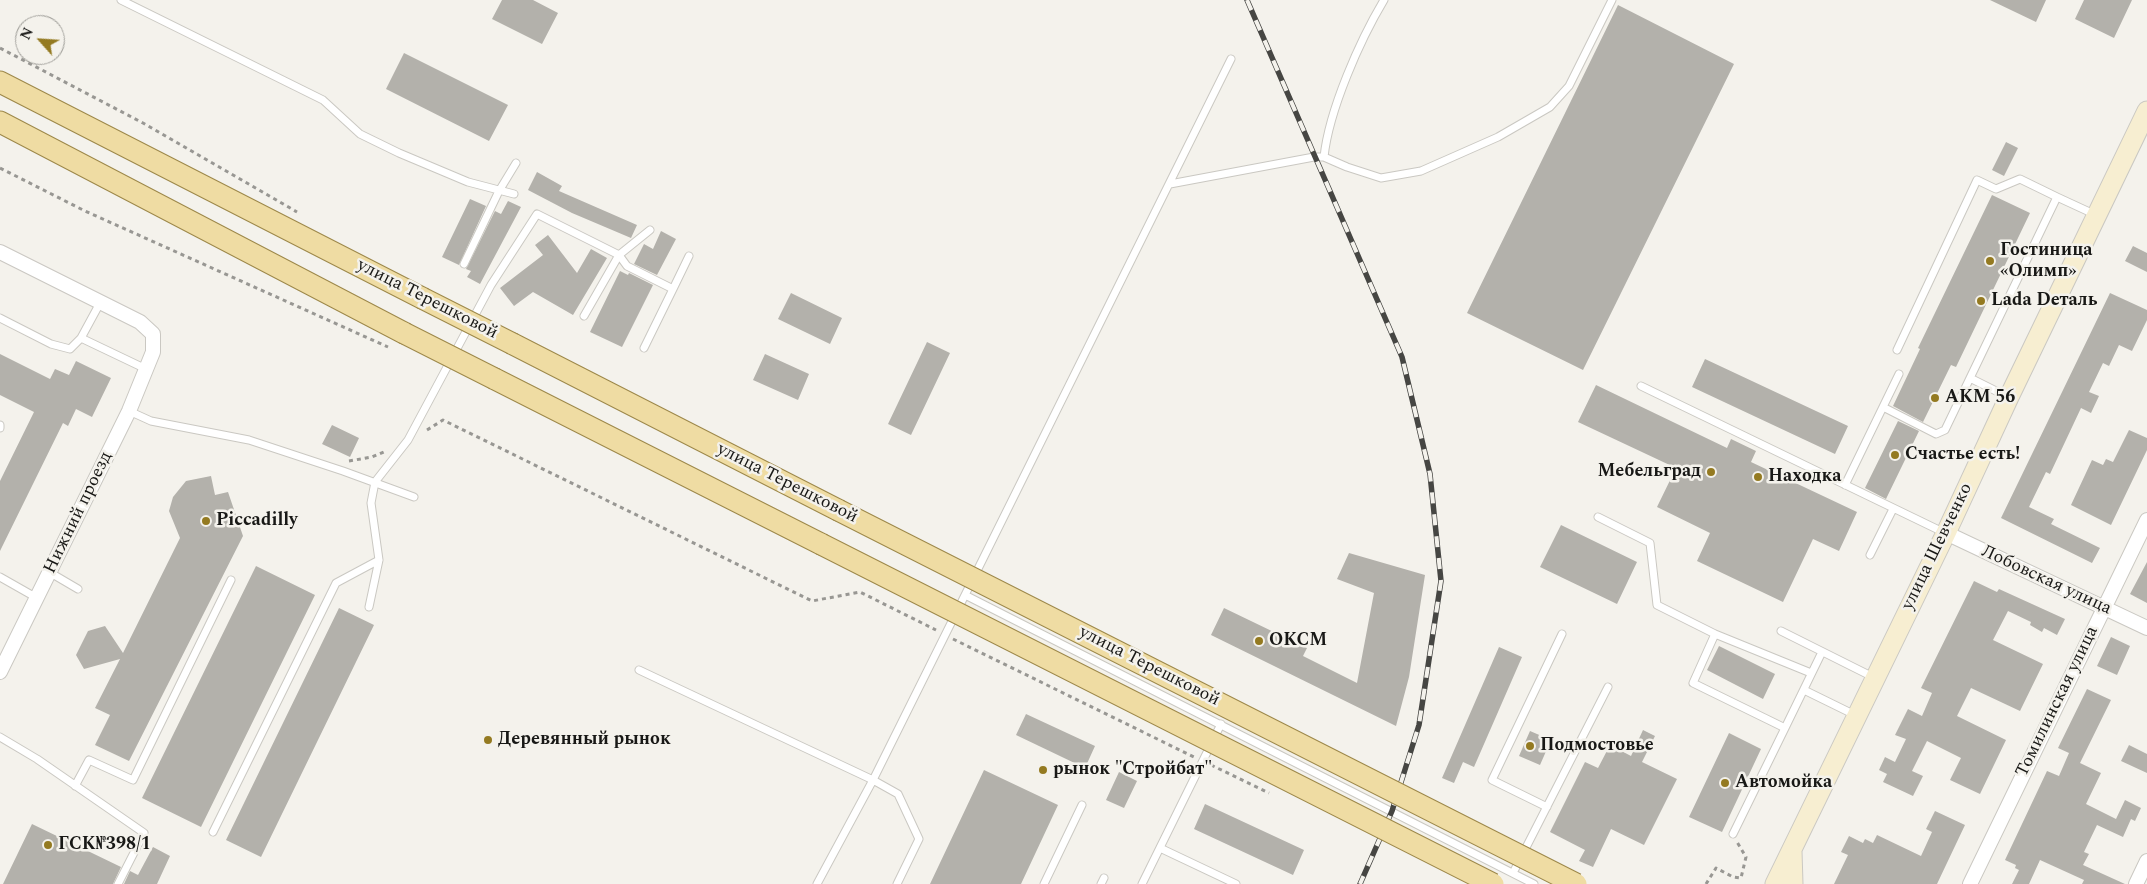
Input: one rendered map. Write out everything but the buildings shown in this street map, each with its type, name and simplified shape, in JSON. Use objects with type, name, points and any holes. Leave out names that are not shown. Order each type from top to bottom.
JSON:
[{"type":"main road","name":"улица Терешковой","points":[[0,82],[1576,884]]},
{"type":"main road","name":"улица Шевченко","points":[[1775,884],[1946,533],[2096,215],[2142,137],[2147,111]]},
{"type":"main road","points":[[0,122],[399,342],[495,379],[1493,884]]},
{"type":"main road","name":"улица Шевченко","points":[[1792,847],[1793,884]]},
{"type":"street","points":[[0,252],[100,303]]},
{"type":"street","name":"Нижний проезд","points":[[0,672],[129,411],[153,352],[153,334],[140,322],[100,303]]},
{"type":"street","name":"Томилинская улица","points":[[1970,884],[2147,520]]},
{"type":"street","name":"Лобовская улица","points":[[1946,533],[2147,628]]},
{"type":"street","points":[[2136,884],[2147,861]]},
{"type":"lane","points":[[121,0],[323,100],[360,134],[460,178],[514,194]]},
{"type":"lane","points":[[1324,157],[1326,138],[1346,78],[1384,0]]},
{"type":"lane","points":[[1170,184],[1324,157],[1381,178],[1421,171],[1498,137],[1550,107],[1569,86],[1612,0]]},
{"type":"lane","points":[[817,884],[873,780],[946,635],[1232,59]]},
{"type":"lane","points":[[464,264],[516,163]]},
{"type":"lane","points":[[1897,350],[1977,180],[1996,189],[2020,179],[2096,215]]},
{"type":"lane","points":[[1883,407],[1936,434],[1944,430],[2057,197]]},
{"type":"lane","points":[[369,607],[379,560],[371,502],[375,482],[408,440],[491,285],[537,214],[618,255],[628,266],[672,289]]},
{"type":"lane","points":[[584,316],[618,255],[650,230]]},
{"type":"lane","points":[[644,348],[689,256]]},
{"type":"lane","points":[[0,318],[51,344],[70,349],[81,338],[100,303]]},
{"type":"lane","points":[[81,338],[147,370]]},
{"type":"lane","points":[[1845,485],[1899,374]]},
{"type":"lane","points":[[1970,378],[2009,397]]},
{"type":"lane","points":[[1641,386],[1946,533]]},
{"type":"lane","points":[[129,411],[152,421],[249,440],[324,464],[414,498]]},
{"type":"lane","points":[[1870,555],[1893,509]]},
{"type":"lane","points":[[1598,518],[1650,543],[1657,605],[1715,634],[1811,673]]},
{"type":"lane","points":[[212,832],[336,583],[379,560]]},
{"type":"lane","points":[[49,572],[78,589]]},
{"type":"lane","points":[[0,577],[37,598]]},
{"type":"lane","points":[[76,786],[89,760],[133,780],[231,580]]},
{"type":"lane","points":[[965,595],[1534,884]]},
{"type":"lane","points":[[1781,631],[1876,678]]},
{"type":"lane","points":[[1547,807],[1492,780],[1562,634]]},
{"type":"lane","points":[[1715,634],[1693,683],[1785,728]]},
{"type":"lane","points":[[1733,834],[1822,652]]},
{"type":"lane","points":[[639,670],[873,780],[898,794],[919,839],[897,884]]},
{"type":"lane","points":[[1513,873],[1608,688]]},
{"type":"lane","points":[[1804,690],[1857,715]]},
{"type":"lane","points":[[1142,884],[1221,724]]},
{"type":"lane","points":[[0,737],[144,833],[118,884]]},
{"type":"lane","points":[[1044,884],[1082,805]]},
{"type":"lane","points":[[1160,848],[1236,884]]},
{"type":"path","points":[[0,48],[143,123],[302,214]]},
{"type":"path","points":[[0,168],[85,211],[399,342]]},
{"type":"path","points":[[324,464],[372,457],[408,440],[443,420],[812,602],[860,592],[946,635]]},
{"type":"path","points":[[1706,884],[1716,868],[1732,877],[1741,878],[1746,857],[1733,834]]},
{"type":"railway","points":[[1247,0],[1402,357],[1430,474],[1441,581],[1419,725],[1392,811],[1360,884]]},
{"type":"place","name":"Гостиница «Олимп»","points":[[1990,261]]},
{"type":"place","name":"Lada Dеталь","points":[[1981,301]]},
{"type":"place","name":"АКМ 56","points":[[1935,398]]},
{"type":"place","name":"Счастье есть!","points":[[1895,455]]},
{"type":"place","name":"Мебельград","points":[[1711,472]]},
{"type":"place","name":"Находка","points":[[1758,477]]},
{"type":"place","name":"Piccadilly","points":[[206,521]]},
{"type":"place","name":"ОКСМ","points":[[1259,641]]},
{"type":"place","name":"Деревянный рынок","points":[[488,740]]},
{"type":"place","name":"Подмостовье","points":[[1530,746]]},
{"type":"place","name":"рынок \"Стройбат\"","points":[[1043,770]]},
{"type":"place","name":"Автомойка","points":[[1725,783]]},
{"type":"place","name":"ГСК№398/1","points":[[48,845]]}]
